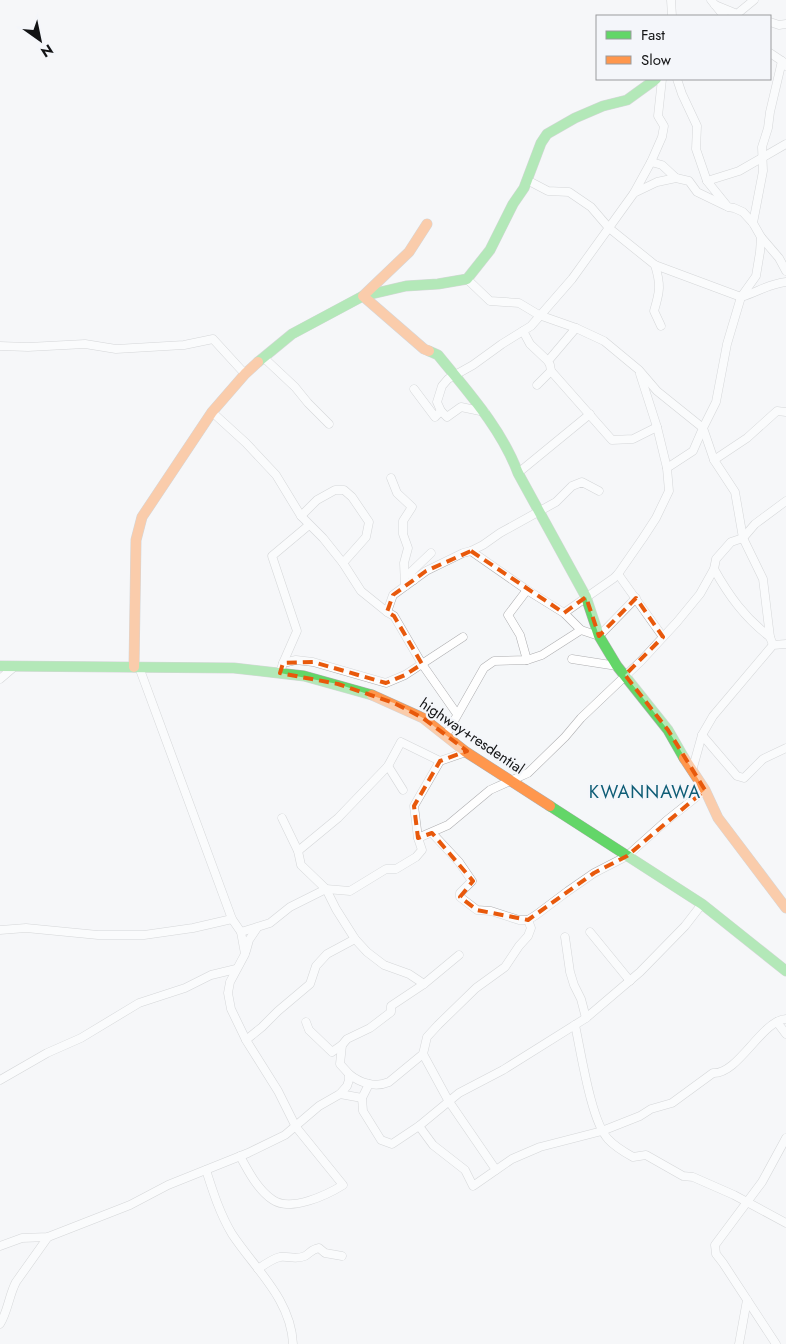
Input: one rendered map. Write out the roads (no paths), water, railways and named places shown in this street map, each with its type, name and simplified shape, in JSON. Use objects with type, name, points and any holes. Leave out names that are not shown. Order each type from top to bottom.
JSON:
[{"type":"main road","points":[[137,667],[136,540],[142,517],[212,412],[245,374],[292,334],[363,296],[406,286],[438,284],[466,279],[490,250],[528,180],[541,142],[547,134],[559,126],[589,112],[627,100],[655,80]]},
{"type":"main road","points":[[363,296],[409,252],[427,224]]},
{"type":"main road","points":[[363,296],[424,349],[438,355],[485,412],[513,460],[518,473],[586,597],[598,636],[617,666],[668,730],[705,790],[718,818],[786,908]]},
{"type":"main road","name":"highway+resdential","points":[[0,666],[282,668],[368,693],[423,718],[466,752],[702,904],[786,971]]},
{"type":"street","points":[[670,0],[672,15]]},
{"type":"street","points":[[713,2],[735,15],[754,0]]},
{"type":"street","points":[[713,2],[723,15]]},
{"type":"street","points":[[771,22],[785,23]]},
{"type":"street","points":[[753,223],[763,171],[762,147],[784,63],[771,54]]},
{"type":"street","points":[[485,412],[460,407],[447,416],[437,402],[442,386],[454,375],[531,326],[572,279],[609,228],[634,193],[662,137],[664,126],[658,116],[662,80]]},
{"type":"street","points":[[677,80],[697,126],[696,149],[707,181],[728,207]]},
{"type":"street","points":[[707,181],[739,171],[786,144]]},
{"type":"street","points":[[651,162],[662,166],[676,178]]},
{"type":"street","points":[[634,193],[657,182],[676,178],[689,181],[698,192],[742,212],[753,223],[761,237],[779,258],[786,271]]},
{"type":"street","points":[[528,180],[548,191],[569,192],[591,207],[609,228],[655,265],[741,297],[753,294],[765,286],[786,282]]},
{"type":"street","points":[[667,468],[693,451],[716,402],[727,344],[741,297],[756,276],[761,237]]},
{"type":"street","points":[[655,265],[660,281],[659,295],[654,311],[661,326]]},
{"type":"street","points":[[466,279],[490,300],[519,303],[539,315],[576,328],[604,341],[639,370],[656,391],[703,428],[714,460],[735,492],[743,538],[763,578],[770,637],[773,645]]},
{"type":"street","points":[[548,361],[576,328]]},
{"type":"street","points":[[523,331],[530,344],[548,361],[551,371],[612,440],[633,439],[657,427]]},
{"type":"street","points":[[0,346],[28,347],[85,344],[116,349],[184,345],[213,339],[245,374]]},
{"type":"street","points":[[264,357],[329,424]]},
{"type":"street","points":[[564,613],[618,574],[647,532],[669,491],[667,468],[657,427],[639,370]]},
{"type":"street","points":[[537,385],[551,371]]},
{"type":"street","points":[[414,389],[435,417],[441,410]]},
{"type":"street","points":[[714,460],[747,438],[777,411],[786,412]]},
{"type":"street","points":[[212,412],[246,443],[276,475],[301,516],[323,538],[343,563],[360,591],[394,616],[422,664],[457,714]]},
{"type":"street","points":[[518,473],[590,414]]},
{"type":"street","points":[[391,478],[397,493],[412,507],[403,522],[403,534],[408,548],[404,562],[406,586]]},
{"type":"street","points":[[387,612],[393,595],[414,580],[442,563],[462,553],[471,551],[556,502],[572,486],[582,482],[599,491]]},
{"type":"street","points":[[301,516],[317,500],[335,490],[344,490],[352,497],[369,522],[366,537],[343,563]]},
{"type":"street","points":[[418,838],[448,825],[490,790],[528,773],[663,638],[700,594],[714,569],[716,559],[730,542],[743,538],[755,524],[786,501]]},
{"type":"street","points":[[282,668],[297,631],[272,556],[309,525]]},
{"type":"street","points":[[471,551],[564,613],[581,630],[598,636],[636,598]]},
{"type":"street","points":[[414,580],[410,573],[431,552]]},
{"type":"street","points":[[714,569],[727,594],[749,620],[770,637]]},
{"type":"street","points":[[618,574],[663,638]]},
{"type":"street","points":[[527,590],[508,615],[520,635],[527,660]]},
{"type":"street","points":[[446,735],[484,668],[494,662],[527,660],[542,655],[581,630]]},
{"type":"street","points":[[282,668],[296,660],[313,662],[386,683],[422,664],[463,637]]},
{"type":"street","points":[[692,771],[702,735],[713,716],[773,645],[786,644]]},
{"type":"street","points":[[572,659],[617,666]]},
{"type":"street","points":[[0,679],[14,667]]},
{"type":"street","points":[[137,667],[232,919],[241,932],[245,954]]},
{"type":"street","points":[[702,735],[737,776],[744,778],[763,759],[786,748]]},
{"type":"street","points":[[298,851],[338,818],[388,766],[401,742],[440,761]]},
{"type":"street","points":[[241,932],[257,928],[277,918],[290,907],[326,889],[350,891],[386,869],[396,869],[416,857],[422,850],[418,838],[414,806],[440,761],[466,752]]},
{"type":"street","points":[[388,766],[403,790]]},
{"type":"street","points":[[432,833],[459,862],[472,881],[460,892],[460,896],[478,910],[491,911],[519,920],[528,920],[594,873],[627,856],[666,821],[705,790]]},
{"type":"street","points":[[282,818],[298,851],[301,865],[326,889],[336,910],[355,939],[367,952],[384,965],[409,974],[424,984]]},
{"type":"street","points":[[369,1084],[362,1098],[363,1111],[381,1140],[392,1144],[419,1126],[448,1100],[503,1070],[586,1018],[630,981],[672,939],[702,904]]},
{"type":"street","points":[[0,930],[26,928],[98,935],[144,935],[194,928],[232,919]]},
{"type":"street","points":[[342,1044],[340,1064],[355,1079],[369,1084],[383,1085],[389,1082],[423,1054],[427,1037],[438,1025],[476,988],[495,976],[512,960],[519,946],[528,936],[531,928],[528,920]]},
{"type":"street","points":[[240,1156],[261,1189],[274,1201],[285,1203],[314,1200],[343,1185],[296,1127],[278,1090],[246,1040],[231,1009],[228,993],[230,982],[245,954],[249,940],[257,928]]},
{"type":"street","points":[[590,932],[630,981]]},
{"type":"street","points":[[565,938],[570,972],[574,986],[581,999],[586,1018]]},
{"type":"street","points":[[246,1040],[310,984],[316,966],[327,954],[355,939]]},
{"type":"street","points":[[306,1022],[309,1030],[332,1052],[348,1039],[370,1028],[391,1012],[392,1006],[424,984],[459,955]]},
{"type":"street","points":[[0,1080],[48,1053],[82,1038],[139,1003],[185,988],[211,975],[236,969]]},
{"type":"street","points":[[419,1126],[433,1145],[465,1170],[472,1186],[512,1159],[540,1147],[602,1131],[640,1116],[651,1109],[672,1103],[713,1073],[719,1074],[736,1062],[758,1038],[777,1022],[783,1018],[786,1019]]},
{"type":"street","points":[[777,1022],[786,1034]]},
{"type":"street","points":[[575,1026],[588,1088],[602,1131],[615,1146],[633,1157],[646,1155],[683,1176],[692,1177],[747,1201],[786,1223]]},
{"type":"street","points":[[423,1054],[448,1100],[496,1170]]},
{"type":"street","points":[[0,1246],[22,1238],[48,1237],[130,1205],[168,1185],[240,1156],[285,1135],[319,1106],[340,1094],[350,1080],[349,1074]]},
{"type":"street","points":[[340,1094],[362,1098]]},
{"type":"street","points":[[776,1344],[724,1263],[716,1254],[715,1245],[762,1182],[786,1138]]},
{"type":"street","points":[[206,1170],[216,1203],[223,1218],[233,1235],[273,1287],[288,1318],[294,1344]]},
{"type":"street","points":[[0,1324],[16,1282],[48,1237]]},
{"type":"street","points":[[258,1269],[268,1262],[281,1257],[293,1259],[304,1256],[316,1248],[325,1253],[342,1256]]},
{"type":"street","points":[[739,1344],[747,1300]]},
{"type":"district","name":"KWANNAWA","points":[[645,792]]}]
